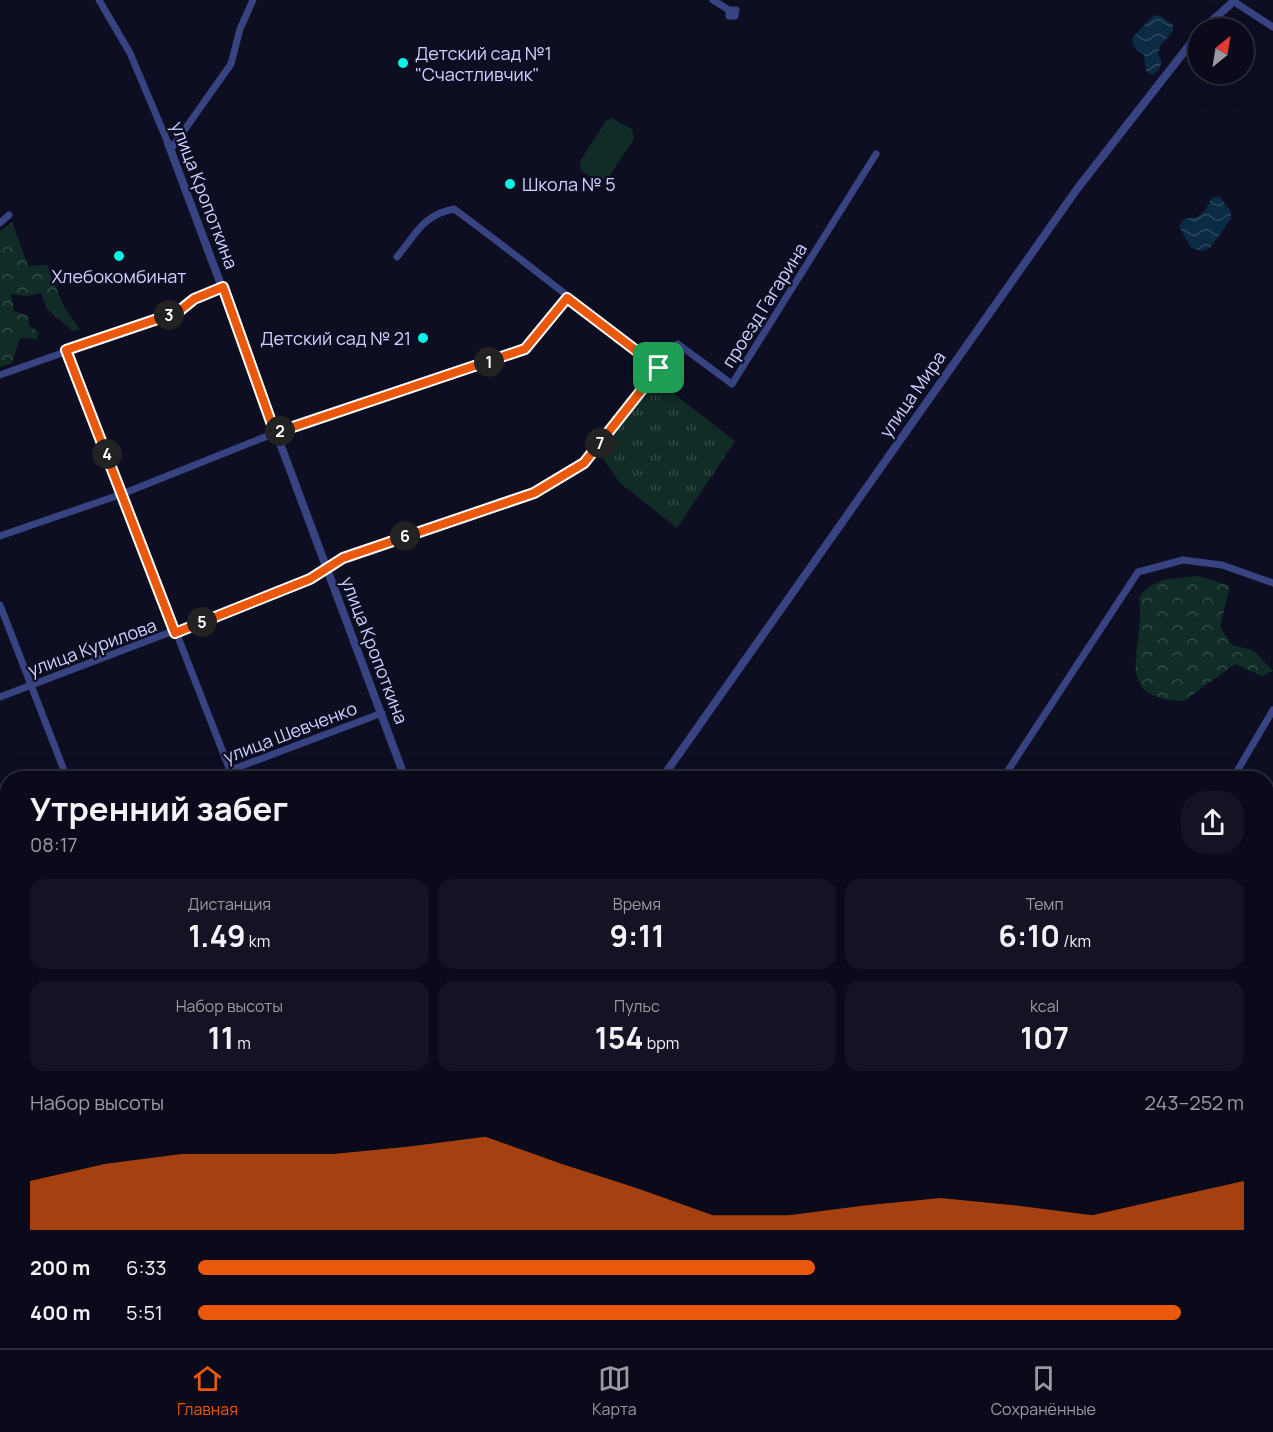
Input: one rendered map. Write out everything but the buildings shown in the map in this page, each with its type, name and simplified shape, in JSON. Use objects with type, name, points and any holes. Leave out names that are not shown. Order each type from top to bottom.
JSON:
[{"type":"street","name":"улица Кропоткина","points":[[99,0],[130,53],[170,146],[325,568],[403,771]]},
{"type":"street","points":[[170,146],[236,56],[240,29],[253,0]]},
{"type":"street","points":[[712,0],[729,10]]},
{"type":"street","points":[[1215,18],[1234,1],[1273,27]]},
{"type":"street","name":"улица Мира","points":[[667,771],[1077,189],[1188,47]]},
{"type":"street","name":"проезд Гагарина","points":[[325,568],[343,558],[428,527],[534,493],[584,463],[678,344],[732,384],[876,154]]},
{"type":"street","points":[[397,257],[423,224],[436,212],[454,209],[530,265],[567,298],[659,368]]},
{"type":"street","points":[[0,223],[9,215]]},
{"type":"street","points":[[0,375],[178,312],[194,299],[223,287]]},
{"type":"street","points":[[0,536],[122,494],[275,433],[525,349],[567,298]]},
{"type":"street","points":[[66,350],[230,771]]},
{"type":"street","points":[[1008,771],[1138,572],[1183,560],[1222,565],[1273,583]]},
{"type":"street","name":"улица Курилова","points":[[0,697],[175,633],[310,579],[325,568]]},
{"type":"street","points":[[0,605],[64,771]]},
{"type":"street","points":[[1237,771],[1273,710]]},
{"type":"street","name":"улица Шевченко","points":[[242,771],[382,713]]},
{"type":"green space","points":[[611,118],[632,129],[634,139],[608,178],[598,182],[581,171],[580,161],[606,121]]},
{"type":"green space","points":[[12,222],[28,266],[47,265],[64,307],[80,329],[73,331],[47,309],[41,293],[27,296],[11,294],[14,311],[28,316],[29,326],[39,332],[37,339],[20,338],[12,363],[0,367],[0,231]]},
{"type":"green space","points":[[656,380],[735,441],[677,528],[620,483],[600,454]]},
{"type":"green space","points":[[1198,576],[1230,586],[1220,627],[1232,645],[1253,650],[1273,671],[1262,676],[1235,664],[1184,701],[1160,698],[1146,691],[1138,680],[1136,651],[1140,616],[1139,597],[1159,582],[1173,578]]},
{"type":"water","points":[[1159,15],[1173,25],[1173,31],[1160,46],[1158,55],[1162,62],[1158,71],[1152,75],[1146,71],[1144,55],[1134,48],[1132,38],[1153,16]]},
{"type":"water","points":[[1212,197],[1220,197],[1231,212],[1231,219],[1210,248],[1202,251],[1191,248],[1179,226],[1185,218],[1195,217],[1202,213]]},
{"type":"place","name":"Детский сад №1 \"Счастливчик\"","points":[[403,63]]},
{"type":"place","name":"Школа № 5","points":[[510,184]]},
{"type":"place","name":"Хлебокомбинат","points":[[119,256]]},
{"type":"place","name":"Детский сад № 21","points":[[423,338]]},
{"type":"route","points":[[223,287],[275,433],[472,369],[525,349],[567,298],[659,368],[584,463],[534,493],[428,527],[343,558],[310,579],[175,633],[66,350],[178,312],[194,299],[223,287]]}]
